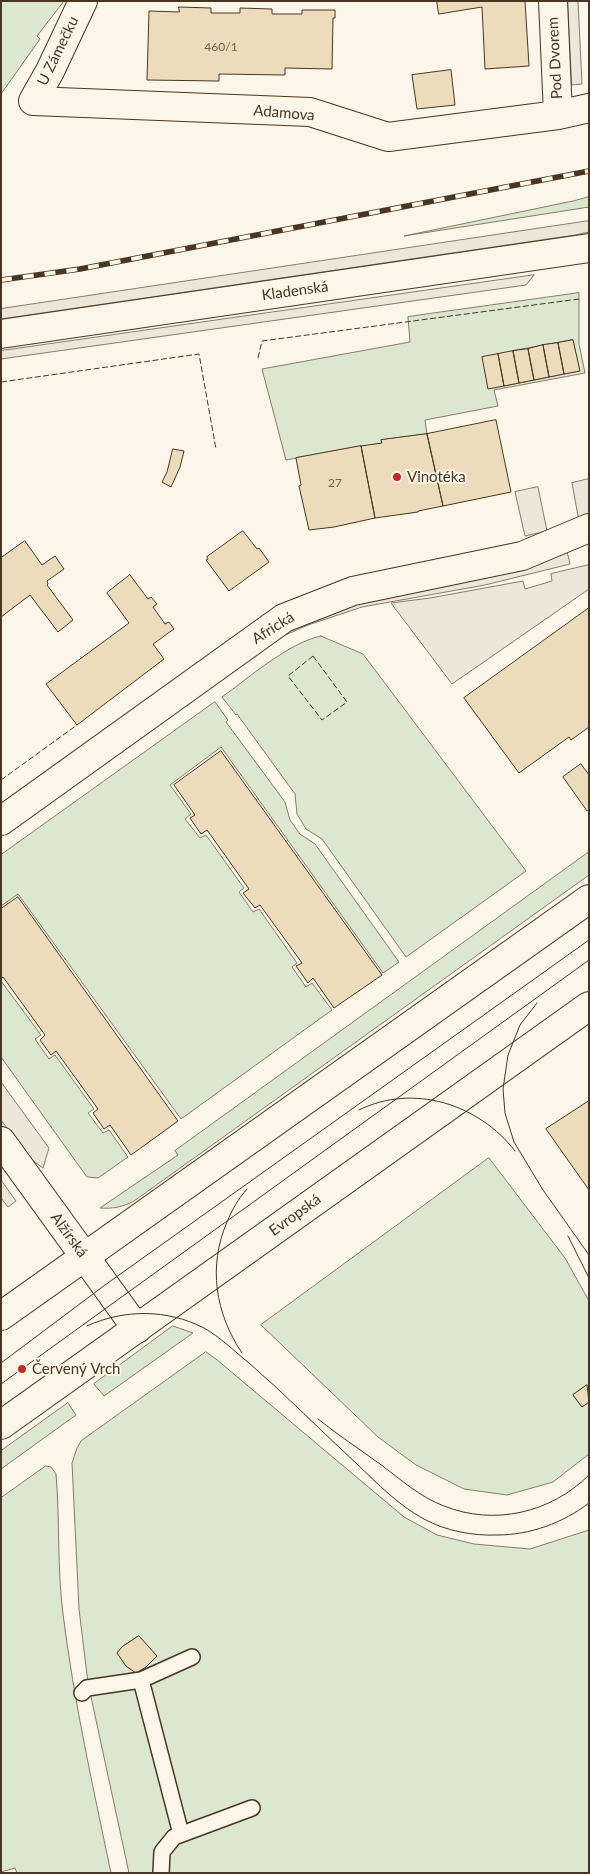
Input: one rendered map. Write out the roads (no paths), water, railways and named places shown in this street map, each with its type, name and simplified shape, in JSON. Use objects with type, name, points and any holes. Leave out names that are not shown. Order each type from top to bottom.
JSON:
[{"type":"street","name":"U Zámečku","points":[[33,101],[50,71],[83,1]]},
{"type":"street","name":"Pod Dvorem","points":[[552,1],[558,115]]},
{"type":"street","name":"Adamova","points":[[33,101],[310,112],[388,137],[558,115],[589,108]]},
{"type":"street","name":"Kladenská","points":[[1,334],[589,248]]},
{"type":"street","name":"Africká","points":[[1,821],[284,618],[353,591],[522,556],[589,528]]},
{"type":"street","points":[[1,1316],[589,899]]},
{"type":"street","name":"Evropská","points":[[1,1426],[589,1006]]},
{"type":"street","name":"Alžírská","points":[[1,1141],[137,1329]]},
{"type":"lane","points":[[82,1693],[87,1688],[141,1680],[192,1657]]},
{"type":"lane","points":[[141,1680],[181,1834]]},
{"type":"lane","points":[[161,1873],[162,1852],[174,1837],[252,1808]]},
{"type":"tram line","points":[[1,1363],[105,1285],[589,940]]},
{"type":"tram line","points":[[1,1384],[589,960]]},
{"type":"tram line","points":[[537,1003],[520,1025],[508,1055],[503,1089],[505,1113],[514,1142],[543,1190],[589,1255]]},
{"type":"tram line","points":[[359,1110],[380,1102],[401,1098],[423,1099],[444,1103],[464,1110],[483,1121],[515,1151]]},
{"type":"tram line","points":[[242,1353],[233,1338],[220,1306],[216,1272],[221,1239],[227,1222],[235,1205],[247,1189]]},
{"type":"tram line","points":[[568,1236],[589,1278]]},
{"type":"tram line","points":[[87,1326],[116,1316],[146,1314],[175,1317],[204,1328],[263,1375],[397,1501],[424,1519],[441,1527],[479,1535],[522,1533],[557,1522],[589,1503]]},
{"type":"tram line","points":[[318,1419],[418,1493],[444,1506],[463,1512],[482,1515],[502,1515],[540,1507],[574,1488],[589,1475]]},
{"type":"railway","points":[[1,280],[80,269],[589,171]]},
{"type":"place","name":"Vinotéka","points":[[397,477]]},
{"type":"place","name":"Červený Vrch","points":[[22,1369]]}]
